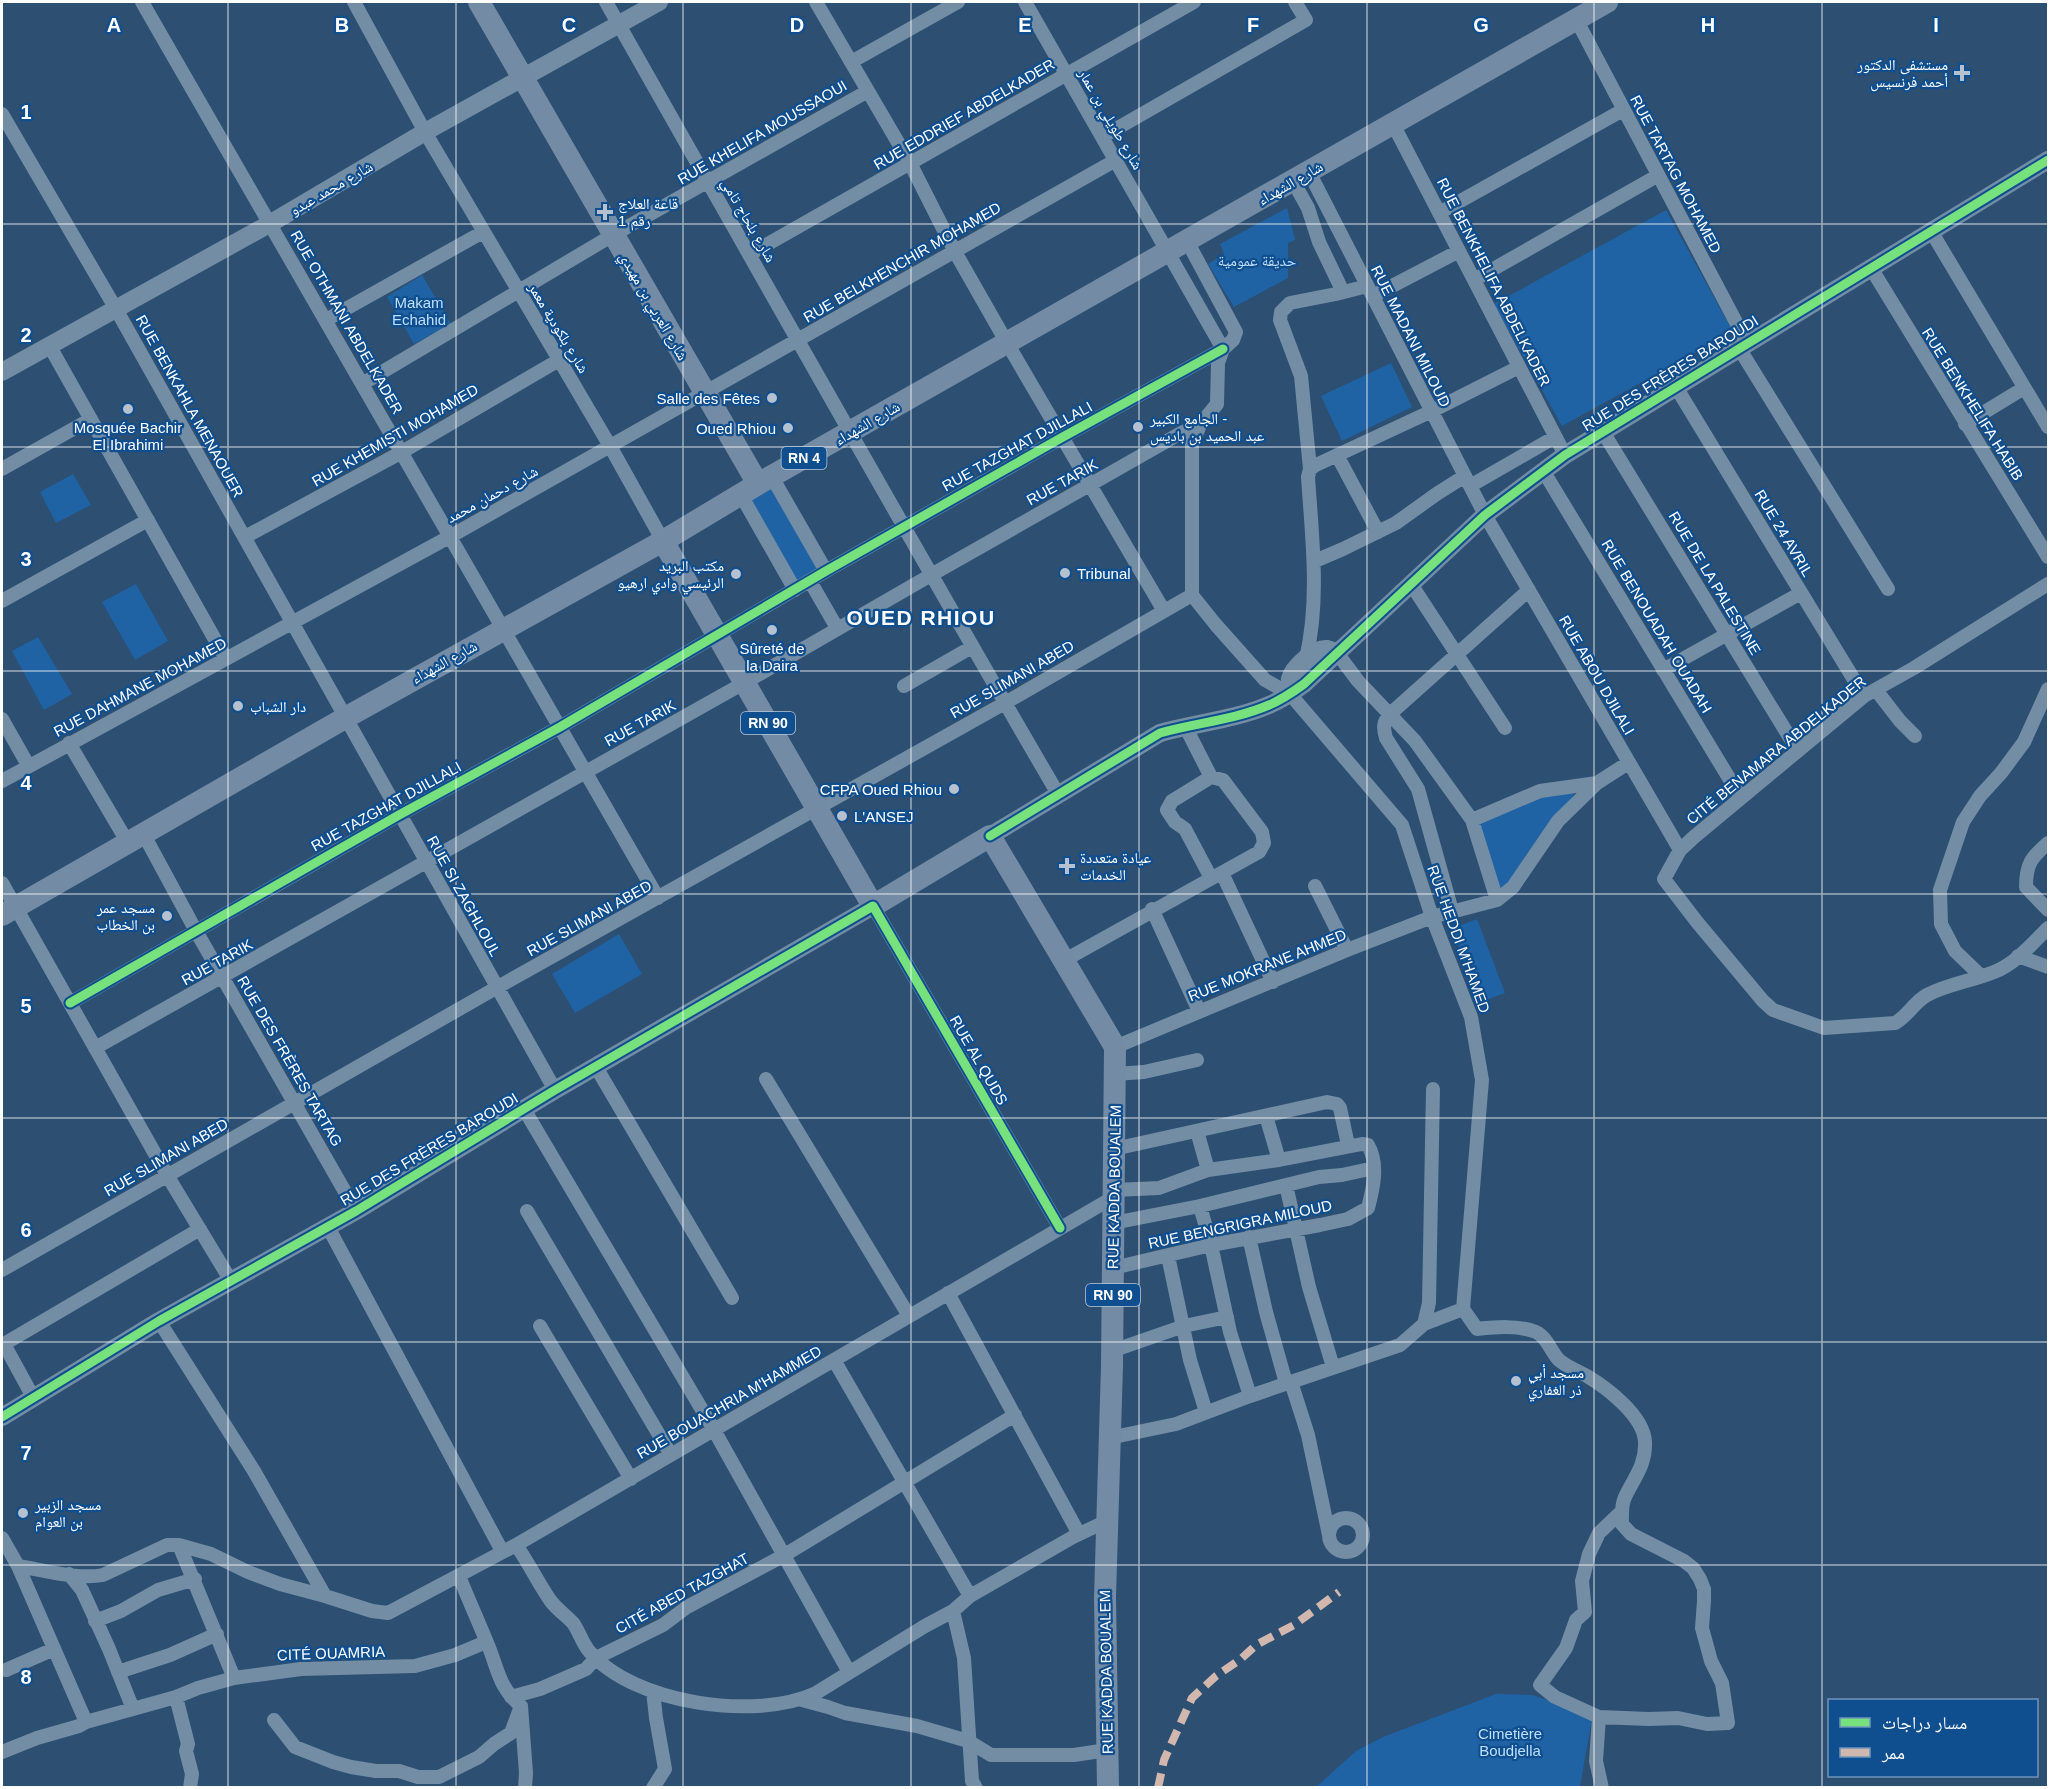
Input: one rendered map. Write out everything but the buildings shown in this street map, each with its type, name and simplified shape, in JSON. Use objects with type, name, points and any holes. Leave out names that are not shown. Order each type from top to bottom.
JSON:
[{"type":"main road","name":"شارع العربي بن مهيدي","points":[[479,2],[757,485]]},
{"type":"main road","name":"شارع الشهداء","points":[[8,911],[345,718],[663,541],[757,485],[1607,2]]},
{"type":"main road","name":"RN 90","points":[[663,541],[873,906]]},
{"type":"main road","points":[[873,906],[990,836],[1115,1047]]},
{"type":"main road","name":"RUE KADDA BOUALEM","points":[[1108,1788],[1105,1597],[1112,1351],[1115,1047]]},
{"type":"street","name":"RUE OTHMANI ABDELKADER","points":[[142,2],[658,898]]},
{"type":"street","name":"شارع بلكودية معمر","points":[[354,2],[425,132],[610,446],[663,541]]},
{"type":"street","name":"شارع بلحاج تامي","points":[[606,2],[972,648],[1058,794]]},
{"type":"street","name":"شارع محمد عبدو","points":[[2,372],[271,223],[425,132],[659,2]]},
{"type":"street","points":[[816,2],[910,164],[954,250],[1061,438],[1164,611]]},
{"type":"street","name":"RUE KHELIFA MOUSSAOUI","points":[[851,62],[958,2]]},
{"type":"street","name":"شارع طويلي بن عمار","points":[[1025,2],[1116,160],[1178,247]]},
{"type":"street","name":"RUE EDDRIEF ABDELKADER","points":[[750,254],[1194,2]]},
{"type":"street","points":[[1102,137],[1306,20],[1295,2]]},
{"type":"street","name":"RUE TARTAG MOHAMED","points":[[1576,19],[1743,346],[1888,589]]},
{"type":"street","name":"RUE KHELIFA MOUSSAOUI","points":[[362,384],[613,235],[868,91]]},
{"type":"street","points":[[1440,213],[1623,110]]},
{"type":"street","name":"RUE BENKAHLA MENAOUER","points":[[2,114],[116,309],[294,623],[345,718]]},
{"type":"street","name":"RUE BENKHELIFA ABDELKADER","points":[[1393,124],[1565,455]]},
{"type":"street","name":"RUE BELKHENCHIR MOHAMED","points":[[704,392],[1116,160]]},
{"type":"street","name":"RUE DES FRÈRES BAROUDI","points":[[1290,694],[1305,684],[1485,515],[1565,455],[2049,160]]},
{"type":"street","points":[[1474,280],[1657,176]]},
{"type":"street","points":[[1301,177],[1319,242],[1343,292]]},
{"type":"street","name":"RUE MADANI MILOUD","points":[[1301,177],[1370,291],[1485,515]]},
{"type":"street","points":[[1931,231],[2049,427]]},
{"type":"street","points":[[326,320],[483,232]]},
{"type":"street","points":[[1178,247],[1223,349]]},
{"type":"street","points":[[1178,247],[1214,288],[1236,332],[1233,340],[1223,349],[1218,363],[1217,404],[1200,425],[1192,444],[1192,595],[1264,680],[1290,694]]},
{"type":"street","points":[[1306,659],[1312,634],[1315,561],[1308,477],[1310,469],[1301,376],[1280,320],[1281,312],[1290,303],[1343,292],[1370,291],[1459,251]]},
{"type":"street","name":"RUE BENKHELIFA HABIB","points":[[1871,268],[2049,557]]},
{"type":"street","points":[[49,345],[226,659]]},
{"type":"street","name":"RUE TAZGHAT DJILLALI","points":[[70,1003],[399,814],[560,727],[826,571],[1223,349]]},
{"type":"street","name":"RUE KHEMISTI MOHAMED","points":[[245,537],[402,452],[559,360]]},
{"type":"street","points":[[1310,469],[1519,367]]},
{"type":"street","name":"RUE 24 AVRIL","points":[[1676,387],[1801,594],[1870,693],[1915,736]]},
{"type":"street","points":[[1965,424],[2024,388]]},
{"type":"street","name":"شارع دحمان محمد","points":[[294,623],[704,392]]},
{"type":"street","points":[[2,470],[91,419]]},
{"type":"street","name":"RUE TARIK","points":[[95,1048],[223,978],[837,628],[1200,425]]},
{"type":"street","name":"RUE DE LA PALESTINE","points":[[1603,432],[1798,751]]},
{"type":"street","points":[[1315,561],[1396,523],[1437,493],[1467,481],[1556,437]]},
{"type":"street","points":[[1337,455],[1378,532]]},
{"type":"street","name":"RUE BENOUADAH OUADAH","points":[[1544,472],[1741,798]]},
{"type":"street","points":[[757,485],[826,571]]},
{"type":"street","points":[[757,485],[795,590]]},
{"type":"street","name":"RUE ABOU DJILALI","points":[[1485,515],[1680,850]]},
{"type":"street","points":[[2,601],[148,520]]},
{"type":"street","points":[[810,581],[837,628]]},
{"type":"street","points":[[1411,584],[1505,728]]},
{"type":"street","name":"CITÉ BENAMARA ABDELKADER","points":[[1680,850],[1870,693],[2049,584]]},
{"type":"street","points":[[1452,911],[1418,789],[1386,738],[1383,729],[1389,714],[1529,590]]},
{"type":"street","points":[[1664,670],[1786,600],[1801,594]]},
{"type":"street","name":"RUE SLIMANI ABED","points":[[2,1270],[1192,595]]},
{"type":"street","name":"RUE DAHMANE MOHAMED","points":[[2,781],[294,623]]},
{"type":"street","points":[[904,686],[972,648]]},
{"type":"street","points":[[1290,694],[1290,678],[1295,669],[1306,659],[1318,651],[1327,649],[1337,652],[1358,681],[1415,741],[1472,820],[1497,900],[1513,888],[1558,821],[1597,783],[1628,763]]},
{"type":"street","points":[[1982,976],[1955,951],[1941,924],[1940,890],[1963,822],[1980,796],[2024,742],[2049,689]]},
{"type":"street","points":[[990,836],[1160,733],[1229,718],[1268,706],[1290,694]]},
{"type":"street","name":"RUE HEDDI M'HAMED","points":[[1290,694],[1402,825],[1432,917],[1471,1017],[1482,1080],[1463,1309]]},
{"type":"street","name":"RUE SI ZAGHLOUL","points":[[345,718],[555,1090]]},
{"type":"street","points":[[2,719],[28,765]]},
{"type":"street","points":[[1185,726],[1211,777]]},
{"type":"street","name":"RUE DES FRÈRES TARTAG","points":[[69,743],[136,838],[196,931],[356,1211]]},
{"type":"street","points":[[1063,961],[1152,909],[1216,876],[1259,852],[1264,843],[1264,837],[1223,780],[1211,777],[1172,801],[1167,810],[1175,822],[1185,829],[1216,876],[1273,982]]},
{"type":"street","points":[[1418,789],[1444,779]]},
{"type":"street","points":[[1472,820],[1540,791],[1597,783]]},
{"type":"street","points":[[1402,825],[1425,816]]},
{"type":"street","points":[[2049,843],[2034,855],[2026,869],[2026,887],[2049,909]]},
{"type":"street","points":[[1680,850],[1664,879],[1697,922],[1762,1001],[1773,1010],[1824,1028],[1895,1023],[1905,1017],[1925,996],[1996,972],[2049,928]]},
{"type":"street","points":[[2,883],[8,911],[70,1003],[167,1175],[231,1281]]},
{"type":"street","points":[[1315,886],[1347,950]]},
{"type":"street","name":"RUE MOKRANE AHMED","points":[[1115,1047],[1432,917],[1497,900]]},
{"type":"street","name":"RUE DES FRÈRES BAROUDI","points":[[2,1417],[159,1321],[356,1211],[555,1090],[873,906]]},
{"type":"street","name":"RUE AL QUDS","points":[[873,906],[1060,1228]]},
{"type":"street","points":[[1152,909],[1199,1011]]},
{"type":"street","points":[[2018,956],[2049,967]]},
{"type":"street","points":[[1115,1074],[1144,1072],[1197,1060]]},
{"type":"street","points":[[596,1067],[732,1298]]},
{"type":"street","points":[[766,1079],[909,1316]]},
{"type":"street","points":[[1424,1324],[1429,1303],[1433,1089]]},
{"type":"street","points":[[1114,1149],[1332,1102],[1340,1108],[1348,1145]]},
{"type":"street","points":[[524,1109],[714,1430],[849,1672]]},
{"type":"street","points":[[1266,1116],[1279,1160]]},
{"type":"street","points":[[1197,1131],[1208,1170]]},
{"type":"street","points":[[1113,1223],[1374,1168],[1372,1151],[1368,1145],[1348,1145],[1279,1160],[1208,1170],[1159,1188],[1114,1193]]},
{"type":"street","name":"RUE BENGRIGRA MILOUD","points":[[1113,1268],[1211,1245],[1348,1219],[1368,1208],[1373,1189],[1374,1168]]},
{"type":"street","points":[[1286,1185],[1309,1287],[1332,1367]]},
{"type":"street","name":"RUE BOUACHRIA M'HAMMED","points":[[179,1545],[211,1554],[265,1579],[353,1605],[388,1612],[516,1545],[632,1479],[1060,1228],[1114,1193]]},
{"type":"street","points":[[1200,1206],[1227,1317],[1250,1396]]},
{"type":"street","points":[[527,1211],[671,1455]]},
{"type":"street","points":[[328,1227],[502,1551]]},
{"type":"street","points":[[33,1397],[4,1344],[200,1229]]},
{"type":"street","points":[[1250,1237],[1266,1312],[1308,1435],[1329,1535]]},
{"type":"street","points":[[1168,1256],[1190,1360],[1206,1412]]},
{"type":"street","points":[[948,1293],[1079,1534]]},
{"type":"street","points":[[1109,1438],[1176,1424],[1289,1382],[1401,1345],[1424,1324],[1463,1309],[1477,1329],[1520,1328],[1538,1333],[1559,1360],[1589,1377],[1617,1398],[1641,1426],[1646,1440],[1644,1457],[1637,1477],[1625,1498],[1622,1524],[1632,1534],[1684,1561],[1693,1568],[1700,1579],[1704,1589],[1702,1628],[1711,1661],[1722,1683],[1728,1723],[1707,1724],[1678,1718],[1599,1717],[1555,1696],[1540,1685],[1566,1648],[1576,1620],[1585,1612],[1581,1581],[1589,1554],[1599,1533],[1622,1512]]},
{"type":"street","points":[[1112,1351],[1184,1326],[1227,1317]]},
{"type":"street","points":[[159,1321],[254,1471],[325,1596]]},
{"type":"street","points":[[540,1326],[632,1479]]},
{"type":"street","points":[[834,1360],[970,1596]]},
{"type":"street","name":"CITÉ ABED TAZGHAT","points":[[516,1701],[586,1669],[596,1658],[663,1625],[687,1608],[783,1556],[1015,1415]]},
{"type":"street","points":[[516,1545],[551,1602],[573,1624],[588,1650],[606,1667],[635,1684],[675,1699],[718,1705],[777,1705],[802,1700],[832,1684],[953,1611],[970,1596],[1079,1534],[1107,1521]]},
{"type":"street","points":[[2,1538],[18,1566],[86,1722]]},
{"type":"street","points":[[18,1566],[69,1574],[103,1575],[167,1545],[179,1545],[234,1678]]},
{"type":"street","points":[[69,1574],[82,1590],[133,1709]]},
{"type":"street","points":[[459,1576],[497,1673],[516,1701],[526,1773],[525,1788]]},
{"type":"street","points":[[95,1621],[120,1611],[158,1590],[195,1579]]},
{"type":"street","points":[[953,1611],[964,1658],[968,1741],[972,1781],[976,1788]]},
{"type":"street","points":[[118,1672],[170,1655],[217,1634]]},
{"type":"street","name":"CITÉ OUAMRIA","points":[[2,1752],[86,1722],[234,1678],[301,1669],[415,1665],[455,1655],[486,1642]]},
{"type":"street","points":[[3,1667],[54,1649]]},
{"type":"street","points":[[653,1691],[665,1769],[653,1788]]},
{"type":"street","points":[[176,1697],[188,1744],[186,1751],[192,1774],[190,1788]]},
{"type":"street","points":[[802,1700],[845,1713],[917,1726],[968,1741],[991,1755],[1074,1755],[1107,1750]]},
{"type":"street","points":[[274,1720],[295,1747],[351,1767],[376,1771],[399,1771],[417,1782],[440,1777],[479,1757],[494,1743],[511,1733],[516,1701]]},
{"type":"street","points":[[1599,1717],[1596,1761],[1602,1788]]},
{"type":"green space","name":"حديقة عمومية","points":[[1287,208],[1295,240],[1288,243],[1288,278],[1234,307],[1208,264],[1224,254],[1220,244]]},
{"type":"green space","points":[[1666,210],[1733,332],[1562,426],[1494,304]]},
{"type":"green space","name":"Makam Echahid","points":[[422,275],[451,324],[414,344],[387,297]]},
{"type":"green space","points":[[1391,363],[1412,407],[1342,441],[1321,396]]},
{"type":"green space","points":[[73,474],[91,505],[56,523],[40,492]]},
{"type":"green space","points":[[772,486],[819,569],[797,581],[750,499]]},
{"type":"green space","points":[[136,584],[168,641],[135,660],[102,602]]},
{"type":"green space","points":[[38,637],[72,694],[44,710],[12,651]]},
{"type":"green space","points":[[1574,790],[1572,802],[1513,881],[1501,891],[1477,821],[1543,795]]},
{"type":"green space","points":[[1477,919],[1505,993],[1480,1002],[1452,929]]},
{"type":"green space","points":[[619,934],[642,974],[575,1013],[552,974]]},
{"type":"green space","name":"Cimetière Boudjella","points":[[1496,1694],[1532,1695],[1592,1718],[1580,1787],[1315,1788],[1356,1751],[1383,1737]]},
{"type":"marked path","points":[[1158,1788],[1164,1760],[1192,1698],[1256,1645],[1294,1625],[1339,1592]]},
{"type":"cycle path","points":[[990,836],[1160,733],[1256,710],[1291,693],[1304,684],[1485,515],[1565,455],[2048,160]]},
{"type":"cycle path","points":[[70,1003],[399,815],[560,727],[826,571],[1223,349]]},
{"type":"cycle path","points":[[2,1417],[159,1321],[356,1211],[555,1090],[873,906],[1060,1228]]},
{"type":"place","name":"مستشفى الدكتور أحمد فرنسيس","points":[[1962,73]]},
{"type":"place","name":"قاعة العلاج رقم 1","points":[[605,212]]},
{"type":"place","name":"Salle des Fêtes","points":[[772,398]]},
{"type":"place","name":"Mosquée Bachir El Ibrahimi","points":[[128,409]]},
{"type":"place","name":"الجامع الكبير - عبد الحميد بن باديس","points":[[1138,427]]},
{"type":"place","name":"Oued Rhiou","points":[[788,428]]},
{"type":"place","name":"Tribunal","points":[[1065,573]]},
{"type":"place","name":"مكتب البريد الرئيسي وادي ارهيو","points":[[736,574]]},
{"type":"place","name":"Sûreté de la Daira","points":[[772,630]]},
{"type":"place","name":"دار الشباب","points":[[238,706]]},
{"type":"place","name":"CFPA Oued Rhiou","points":[[954,789]]},
{"type":"place","name":"L'ANSEJ","points":[[842,816]]},
{"type":"place","name":"عيادة متعددة الخدمات","points":[[1067,866]]},
{"type":"place","name":"مسجد عمر بن الخطاب","points":[[167,916]]},
{"type":"place","name":"مسجد أبي ذر الغفاري","points":[[1516,1381]]},
{"type":"place","name":"مسجد الزبير بن العوام","points":[[23,1513]]},
{"type":"district","name":"OUED RHIOU","points":[[921,617]]}]
